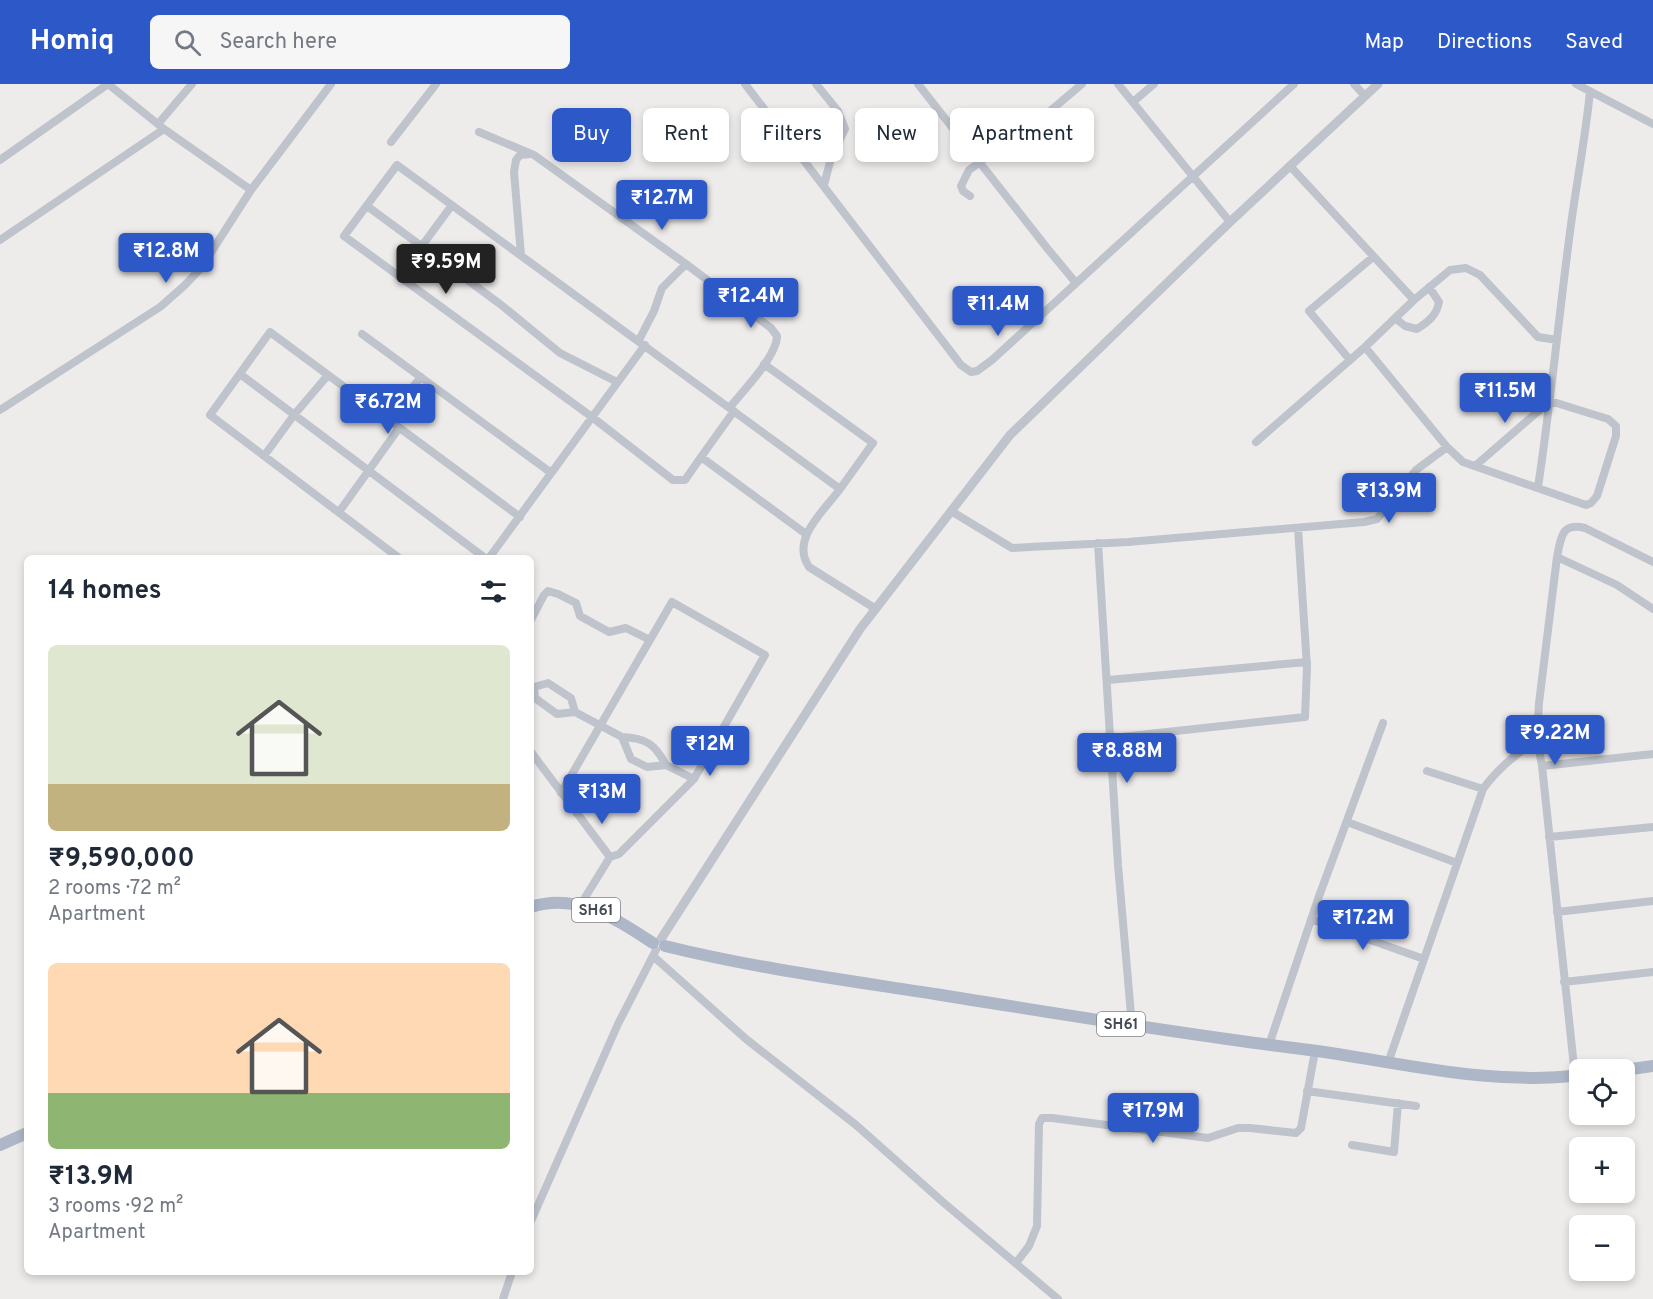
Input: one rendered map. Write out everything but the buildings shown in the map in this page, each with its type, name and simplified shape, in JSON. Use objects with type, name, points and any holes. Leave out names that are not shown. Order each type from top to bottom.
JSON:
[{"type":"main road","name":"SH61","points":[[534,907],[558,903],[581,904],[606,914],[658,947],[744,964],[1132,1026],[1484,1077],[1569,1077]]},
{"type":"main road","points":[[1635,1068],[1653,1066]]},
{"type":"main road","points":[[0,1145],[24,1134]]},
{"type":"street","points":[[0,160],[108,84],[161,127],[251,190]]},
{"type":"street","points":[[0,240],[161,127],[192,84]]},
{"type":"street","points":[[0,410],[160,307],[184,286],[201,268],[251,190],[331,84]]},
{"type":"street","points":[[391,142],[436,84]]},
{"type":"street","points":[[745,84],[962,365],[971,372],[977,371],[992,360],[1294,84]]},
{"type":"street","points":[[816,84],[838,111],[845,129],[831,158],[824,185]]},
{"type":"street","points":[[918,84],[950,125]]},
{"type":"street","points":[[1054,108],[1082,84]]},
{"type":"street","points":[[1118,84],[1230,222]]},
{"type":"street","points":[[1133,102],[1154,84]]},
{"type":"street","points":[[1354,84],[1365,96]]},
{"type":"street","points":[[534,1214],[618,1024],[658,947],[860,629],[1010,435],[1230,222],[1378,84]]},
{"type":"street","points":[[1576,84],[1653,124]]},
{"type":"street","points":[[1538,487],[1590,92]]},
{"type":"street","points":[[479,132],[534,155],[686,264],[775,332],[777,342],[764,364],[732,409],[685,480],[673,480],[592,417],[344,237],[397,165],[642,342],[732,409],[840,489]]},
{"type":"street","points":[[521,255],[514,172],[516,160],[520,155],[526,153],[534,155]]},
{"type":"street","points":[[970,196],[962,189],[962,182],[966,173],[979,162],[1076,283]]},
{"type":"street","points":[[1290,165],[1414,300]]},
{"type":"street","points":[[399,277],[452,205]]},
{"type":"street","points":[[367,206],[422,245],[560,353],[617,382]]},
{"type":"street","points":[[1350,360],[1309,311],[1373,257]]},
{"type":"street","points":[[489,555],[520,517],[550,472],[617,382],[642,342],[662,288],[686,264]]},
{"type":"street","points":[[1256,442],[1449,270],[1466,268],[1480,275],[1538,337],[1557,340]]},
{"type":"street","points":[[1395,318],[1405,326],[1417,329],[1425,324],[1437,312],[1439,302],[1429,287]]},
{"type":"street","points":[[395,555],[210,415],[270,332],[520,517]]},
{"type":"street","points":[[362,334],[550,472]]},
{"type":"street","points":[[1365,347],[1463,462],[1538,487],[1580,504],[1591,503],[1597,496],[1617,431],[1613,422],[1550,401]]},
{"type":"street","points":[[764,364],[873,444],[806,534],[802,551],[803,559],[809,567],[876,609]]},
{"type":"street","points":[[240,374],[483,555]]},
{"type":"street","points":[[264,456],[294,415],[328,375]]},
{"type":"street","points":[[387,418],[421,377]]},
{"type":"street","points":[[1475,466],[1550,401]]},
{"type":"street","points":[[339,512],[399,428]]},
{"type":"street","points":[[951,512],[1012,548],[1364,522],[1377,519],[1416,470],[1448,447]]},
{"type":"street","points":[[701,457],[806,534]]},
{"type":"street","points":[[1575,1059],[1564,982],[1542,766],[1537,739],[1539,703],[1557,557],[1565,530],[1577,526],[1586,528],[1653,562]]},
{"type":"street","points":[[1112,738],[1305,717],[1306,662],[1298,528]]},
{"type":"street","points":[[1098,543],[1112,738],[1118,865],[1132,1026]]},
{"type":"street","points":[[1557,557],[1617,585],[1653,609]]},
{"type":"street","points":[[534,614],[548,591],[576,603],[580,616],[609,632],[626,628],[650,640]]},
{"type":"street","points":[[561,793],[672,602],[765,655],[694,779],[620,854],[610,857],[581,904]]},
{"type":"street","points":[[1108,681],[1306,662]]},
{"type":"street","points":[[534,686],[548,683],[571,698],[575,712]]},
{"type":"street","points":[[534,690],[536,698],[557,714],[575,712],[622,737],[638,738],[658,748],[666,765]]},
{"type":"street","points":[[1269,1045],[1311,919],[1383,723]]},
{"type":"street","points":[[622,737],[631,759],[647,767],[666,765],[694,779]]},
{"type":"street","points":[[1388,1063],[1483,789],[1506,763],[1537,739]]},
{"type":"street","points":[[1542,766],[1653,754]]},
{"type":"street","points":[[534,756],[610,857]]},
{"type":"street","points":[[1427,771],[1483,789]]},
{"type":"street","points":[[1347,822],[1457,863]]},
{"type":"street","points":[[1549,837],[1653,827]]},
{"type":"street","points":[[1557,912],[1653,901]]},
{"type":"street","points":[[1311,919],[1424,960]]},
{"type":"street","points":[[658,947],[746,1039],[856,1125],[1058,1299]]},
{"type":"street","points":[[1564,982],[1653,972]]},
{"type":"street","points":[[1016,1263],[1029,1246],[1037,1226],[1039,1124],[1042,1118],[1208,1138],[1238,1128],[1296,1133],[1301,1128],[1315,1051]]},
{"type":"street","points":[[1307,1091],[1416,1106]]},
{"type":"street","points":[[1352,1145],[1394,1152],[1398,1103]]},
{"type":"street","points":[[503,1299],[511,1275]]}]
